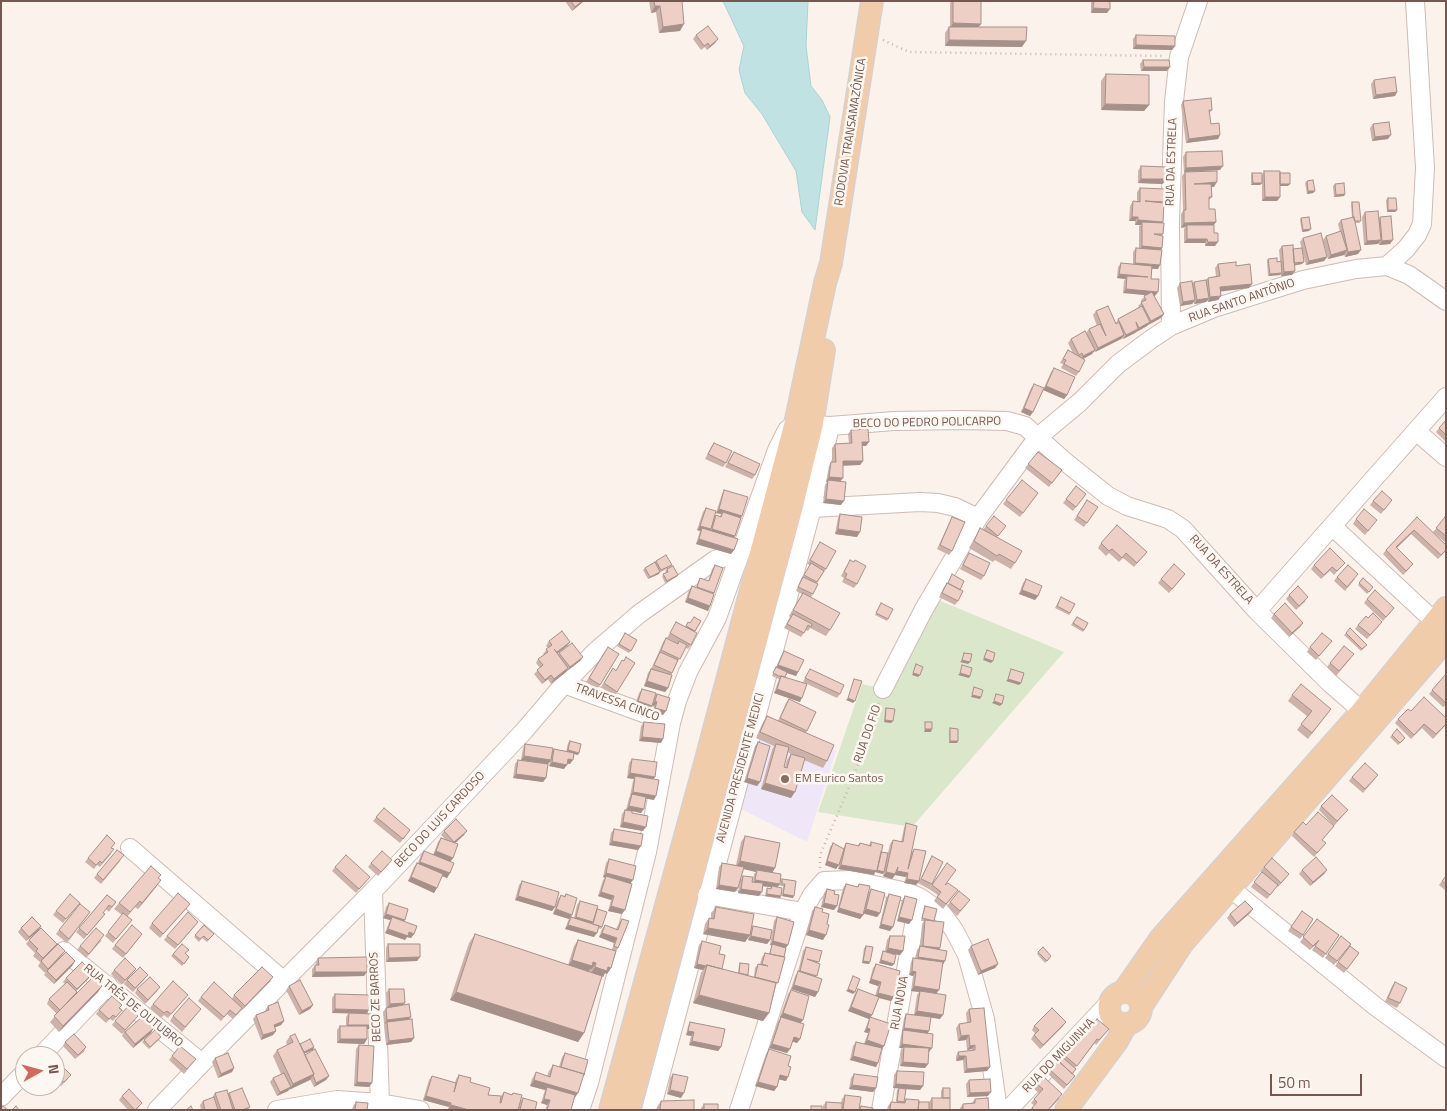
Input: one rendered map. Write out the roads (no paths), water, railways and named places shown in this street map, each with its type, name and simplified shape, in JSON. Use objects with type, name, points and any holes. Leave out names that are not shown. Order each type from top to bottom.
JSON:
[{"type":"main road","name":"RODOVIA TRANSAMAZÔNICA","points":[[625,1086],[704,767],[812,425],[830,263],[872,1]]},
{"type":"main road","points":[[1440,614],[1362,711],[1160,940],[1116,998],[1110,1016],[1114,1021],[1126,1024],[1132,1023],[1137,1019],[1141,1007],[1182,944],[1446,640]]},
{"type":"main road","points":[[1116,998],[1130,993],[1139,1001],[1141,1007]]},
{"type":"main road","points":[[1066,1110],[1118,1041],[1126,1024]]},
{"type":"main road","points":[[610,1110],[625,1086]]},
{"type":"main road","points":[[625,1086],[629,1110]]},
{"type":"street","name":"RUA DA ESTRELA","points":[[1171,326],[1170,222],[1174,101],[1179,57],[1198,1]]},
{"type":"street","points":[[1387,266],[1406,249],[1417,235],[1422,224],[1425,168],[1415,1]]},
{"type":"street","name":"RUA SANTO ANTÔNIO","points":[[1038,437],[1080,402],[1118,364],[1150,340],[1171,326],[1214,308],[1303,280],[1356,269],[1387,266],[1409,275],[1446,301]]},
{"type":"street","points":[[1257,611],[1446,397]]},
{"type":"street","name":"BECO DO PEDRO POLICARPO","points":[[812,425],[894,421],[998,420],[1025,426],[1038,437]]},
{"type":"street","points":[[580,1110],[589,1083],[647,852],[671,723],[677,701],[688,672],[717,618],[777,450],[787,430],[812,425]]},
{"type":"street","name":"AVENIDA PRESIDENTE MEDICI","points":[[651,1110],[812,508],[812,425]]},
{"type":"street","points":[[1416,431],[1446,457]]},
{"type":"street","name":"RUA DA ESTRELA","points":[[1038,437],[1087,481],[1108,496],[1127,506],[1168,519],[1183,529],[1257,611],[1330,683],[1362,711]]},
{"type":"street","name":"RUA DO FIO","points":[[883,690],[935,590],[978,518],[1038,437]]},
{"type":"street","points":[[812,508],[920,502],[955,507],[978,518]]},
{"type":"street","points":[[1332,526],[1440,614]]},
{"type":"street","name":"BECO DO LUIS CARDOSO","points":[[157,1110],[202,1062],[373,891],[524,731],[564,684],[596,651],[652,604],[715,560],[740,553]]},
{"type":"street","name":"TRAVESSA CINCO","points":[[564,684],[671,723]]},
{"type":"street","points":[[130,848],[284,981]]},
{"type":"street","points":[[739,1110],[803,912],[812,895],[824,881],[851,880],[907,892],[919,897],[941,912],[954,930],[966,955],[985,1019],[998,1110]]},
{"type":"street","points":[[1230,888],[1375,1006],[1446,1058]]},
{"type":"street","name":"BECO ZE BARROS","points":[[373,891],[380,1103]]},
{"type":"street","points":[[707,895],[803,912]]},
{"type":"street","name":"RUA NOVA","points":[[881,1110],[919,897]]},
{"type":"street","name":"RUA TRÊS DE OUTUBRO","points":[[64,951],[202,1062]]},
{"type":"street","points":[[50,1046],[108,985]]},
{"type":"street","name":"RUA DO MIGUINHA","points":[[1008,1110],[1116,998]]},
{"type":"street","points":[[1,1097],[15,1082]]},
{"type":"street","points":[[277,1110],[338,1100],[380,1103],[420,1110]]},
{"type":"water","points":[[723,1],[808,1],[806,46],[811,86],[822,100],[830,117],[815,230],[802,212],[796,171],[762,114],[745,93],[739,70],[744,46]]},
{"type":"place","name":"EM Eurico Santos","points":[[785,779]]}]
